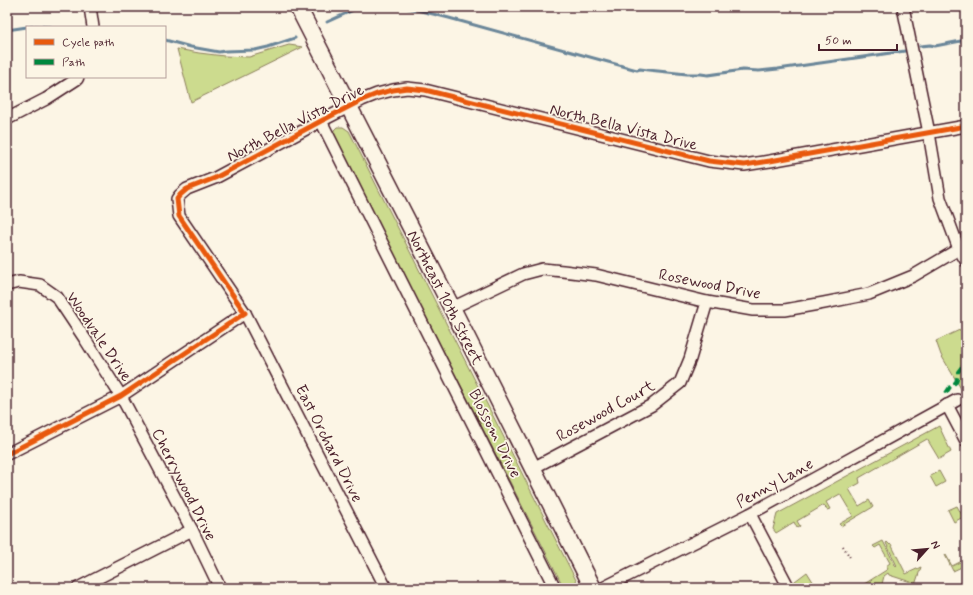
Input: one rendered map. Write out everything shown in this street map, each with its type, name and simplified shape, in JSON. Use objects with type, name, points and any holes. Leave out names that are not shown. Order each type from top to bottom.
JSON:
[{"type":"main road","name":"Northeast 10th Street","points":[[298,7],[593,588]]},
{"type":"street","points":[[90,7],[93,26]]},
{"type":"street","points":[[903,7],[929,133],[940,198],[959,249],[966,261]]},
{"type":"street","points":[[7,119],[46,99],[78,78]]},
{"type":"street","name":"North Bella Vista Drive","points":[[245,313],[179,216],[177,199],[187,189],[215,178],[321,121],[377,94],[392,90],[407,88],[425,90],[709,161],[744,165],[770,162],[966,126]]},
{"type":"street","name":"Blossom Drive","points":[[321,121],[555,588]]},
{"type":"street","name":"Rosewood Drive","points":[[452,308],[523,274],[542,270],[596,275],[707,302],[753,310],[784,310],[870,294],[913,276],[959,249]]},
{"type":"street","name":"Woodvale Drive","points":[[7,285],[19,282],[40,285],[57,297],[121,396]]},
{"type":"street","name":"Rosewood Court","points":[[533,468],[652,405],[680,383],[690,359],[707,302]]},
{"type":"street","points":[[7,454],[121,396],[245,313]]},
{"type":"street","name":"East Orchard Drive","points":[[245,313],[386,588]]},
{"type":"street","name":"Cherrywood Drive","points":[[121,396],[192,530],[220,588]]},
{"type":"street","name":"Penny Lane","points":[[603,588],[750,514],[957,400]]},
{"type":"street","points":[[947,405],[966,441]]},
{"type":"street","points":[[750,514],[789,588]]},
{"type":"street","points":[[78,588],[192,530]]},
{"type":"path","points":[[843,546],[851,559]]},
{"type":"green space","points":[[289,45],[303,47],[191,102],[177,49],[224,56],[249,57]]},
{"type":"green space","points":[[337,127],[343,127],[349,131],[580,588],[564,588],[333,135],[334,130]]},
{"type":"green space","points":[[966,327],[966,397],[941,355],[936,341]]},
{"type":"green space","points":[[939,426],[951,452],[939,459],[927,439],[859,478],[860,483],[849,489],[859,506],[869,500],[873,507],[841,526],[839,524],[853,516],[840,494],[826,502],[830,509],[827,510],[824,505],[797,521],[800,526],[797,528],[794,522],[776,533],[773,529],[777,514]]},
{"type":"green space","points":[[939,471],[945,482],[936,487],[930,476]]},
{"type":"green space","points":[[957,506],[963,517],[954,522],[948,510]]},
{"type":"green space","points":[[883,541],[896,567],[897,566],[886,543],[891,544],[906,574],[921,567],[914,588],[912,588],[914,583],[889,575],[888,573],[884,576],[881,588],[858,588],[888,569],[886,566],[890,563],[880,545],[875,548],[873,546]]},
{"type":"green space","points":[[945,555],[952,566],[966,559],[966,565],[953,571]]},
{"type":"green space","points":[[807,572],[817,588],[795,588],[795,581]]},
{"type":"waterway","points":[[327,22],[360,7]]},
{"type":"waterway","points":[[405,7],[637,70],[640,69],[708,75],[743,70],[759,71],[778,69],[905,51]]},
{"type":"waterway","points":[[7,30],[26,27]]},
{"type":"waterway","points":[[166,40],[219,52],[255,50],[295,38]]},
{"type":"waterway","points":[[920,46],[935,46],[966,40]]},
{"type":"marked path","points":[[946,393],[956,382],[958,372],[966,361]]},
{"type":"cycle path","points":[[7,454],[121,396],[245,313],[179,216],[177,199],[180,195],[187,189],[215,178],[321,121],[377,94],[407,88],[425,90],[709,161],[744,165],[966,126]]}]
